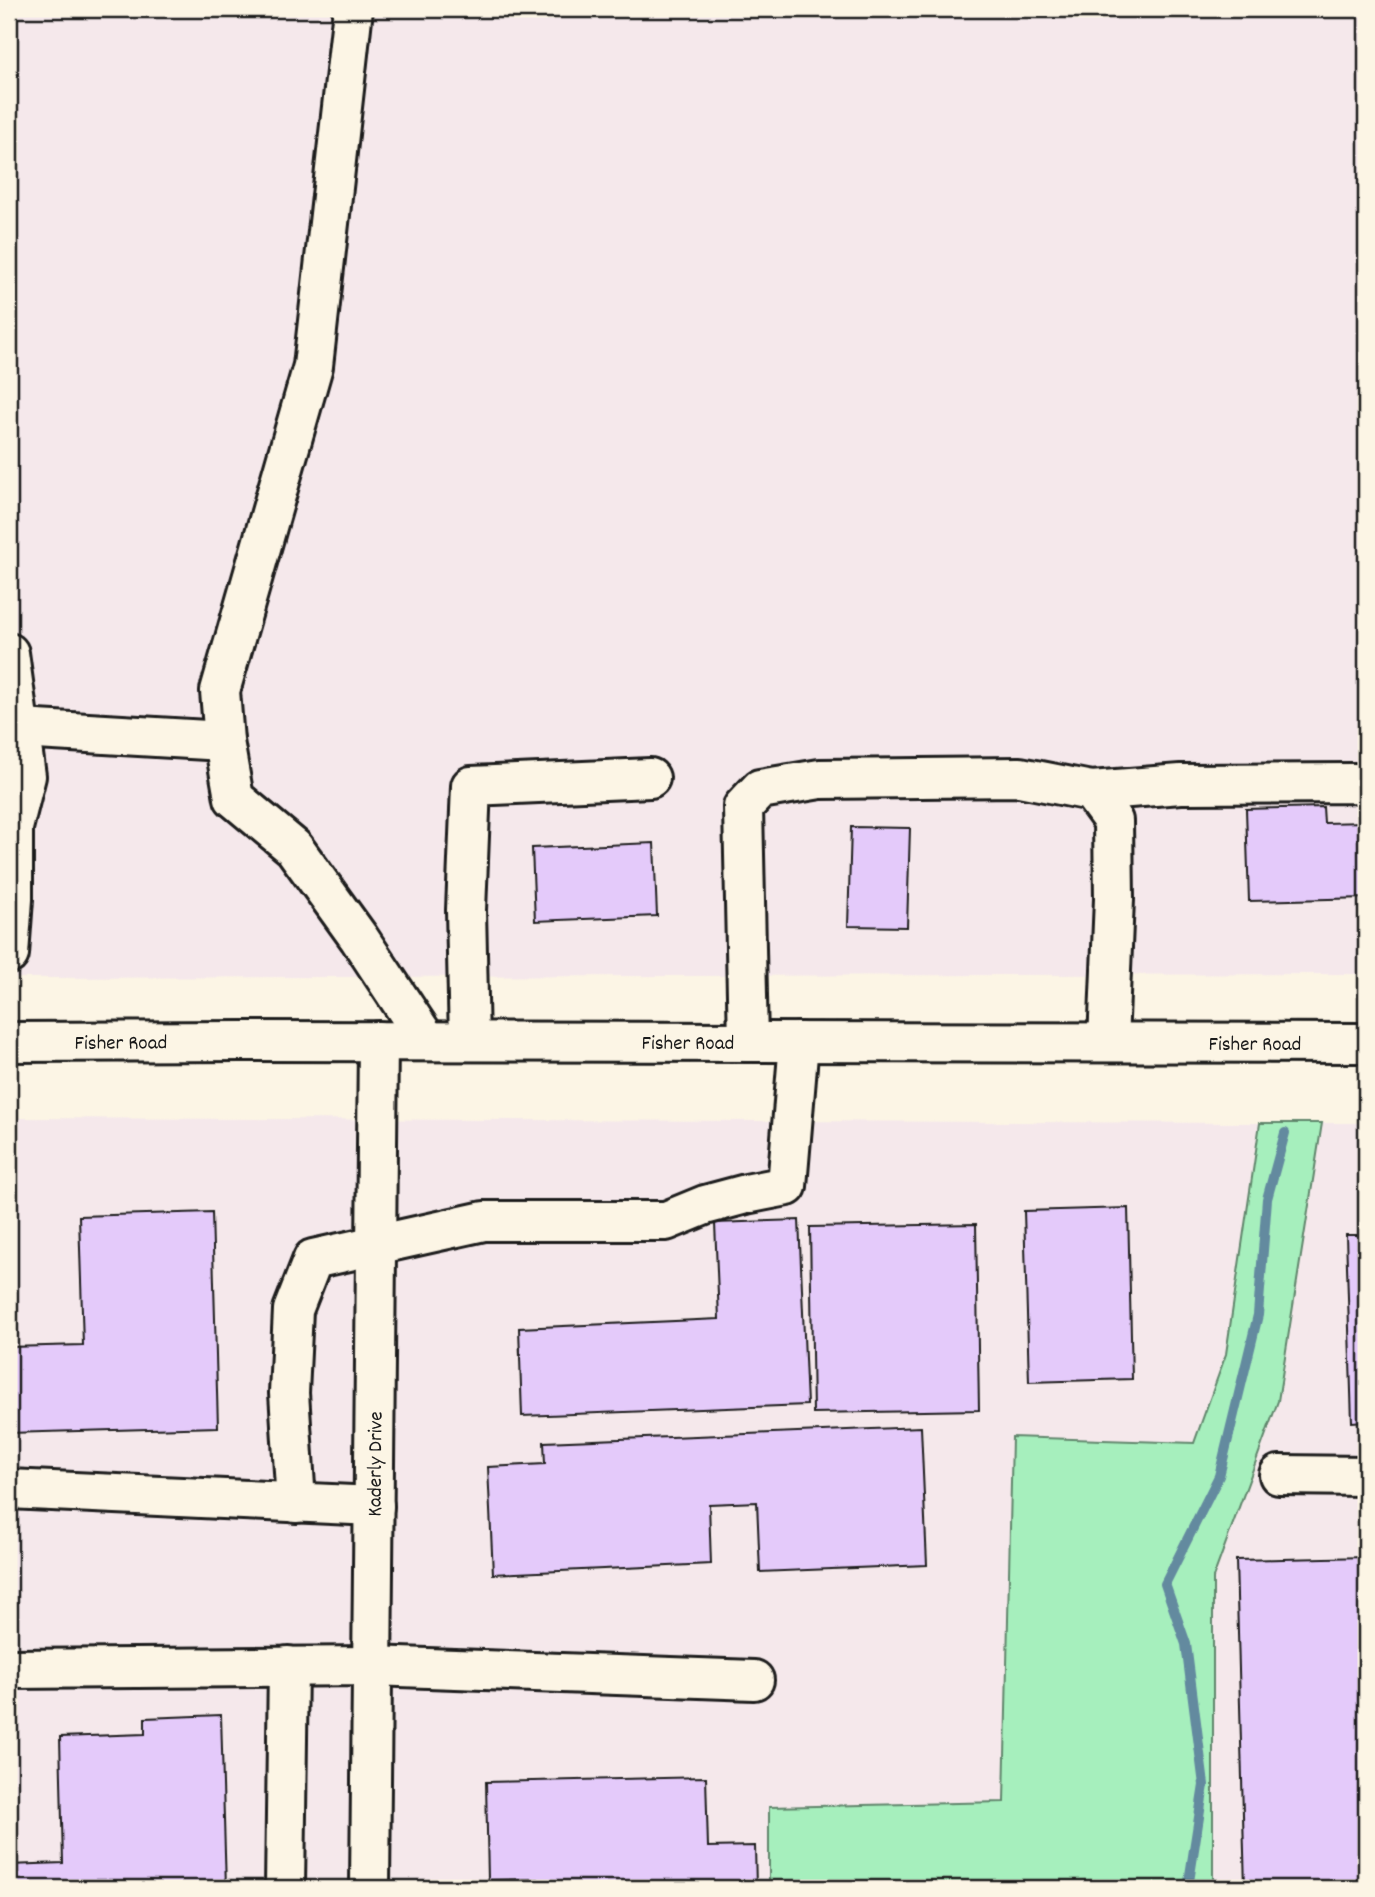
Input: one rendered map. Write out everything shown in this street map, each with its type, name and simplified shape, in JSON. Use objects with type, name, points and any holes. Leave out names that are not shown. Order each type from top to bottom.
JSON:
[{"type":"main road","points":[[353,9],[313,366],[220,691],[224,741],[234,798],[294,848],[359,938],[427,1041]]},
{"type":"main road","points":[[9,653],[26,776],[13,828],[13,899],[9,954]]},
{"type":"main road","points":[[20,730],[224,741]]},
{"type":"main road","points":[[748,1042],[743,807],[760,789],[820,779],[1020,777],[1091,791],[1181,784],[1366,785]]},
{"type":"main road","points":[[469,1041],[466,910],[471,786],[650,778]]},
{"type":"main road","points":[[1091,791],[1113,821],[1114,899],[1108,1042]]},
{"type":"main road","name":"Kaderly Drive","points":[[370,1888],[378,1041]]},
{"type":"main road","name":"Fisher Road","points":[[9,1042],[1366,1043]]},
{"type":"main road","points":[[296,1503],[289,1393],[293,1310],[313,1259],[484,1221],[666,1221],[705,1205],[787,1186],[799,1042]]},
{"type":"main road","points":[[1279,1475],[1366,1476]]},
{"type":"main road","points":[[9,1489],[374,1506]]},
{"type":"main road","points":[[285,1888],[288,1666]]},
{"type":"main road","points":[[9,1669],[372,1666],[754,1680]]},
{"type":"shaded area","points":[[9,9],[1366,9],[1366,974],[9,978]]},
{"type":"shaded area","points":[[9,1118],[1260,1123],[1226,1354],[1194,1443],[1012,1437],[1004,1802],[769,1807],[769,1888],[9,1888]]},
{"type":"shaded area","points":[[1322,1123],[1366,1123],[1366,1888],[1213,1888],[1213,1578],[1278,1401]]},
{"type":"green space","points":[[1260,1123],[1322,1123],[1278,1401],[1213,1578],[1213,1888],[769,1888],[769,1807],[1004,1802],[1012,1437],[1194,1443],[1226,1354]]},
{"type":"building","points":[[1323,807],[1324,823],[1366,822],[1366,898],[1249,901],[1246,809]]},
{"type":"building","points":[[851,827],[910,828],[907,927],[848,926]]},
{"type":"building","points":[[654,843],[657,916],[535,921],[532,848]]},
{"type":"building","points":[[1128,1208],[1132,1379],[1029,1382],[1024,1211]]},
{"type":"building","points":[[212,1212],[218,1427],[9,1433],[9,1347],[83,1345],[79,1216]]},
{"type":"building","points":[[799,1220],[807,1405],[522,1416],[519,1328],[719,1319],[715,1223]]},
{"type":"building","points":[[976,1224],[979,1410],[813,1413],[810,1227]]},
{"type":"building","points":[[1346,1235],[1366,1235],[1366,1421],[1352,1422]]},
{"type":"building","points":[[921,1427],[927,1565],[760,1572],[757,1502],[709,1504],[711,1564],[493,1574],[488,1467],[545,1464],[544,1442]]},
{"type":"building","points":[[1366,1557],[1366,1886],[1245,1888],[1236,1560]]},
{"type":"building","points":[[221,1715],[226,1888],[9,1888],[9,1865],[63,1863],[60,1737],[145,1734],[145,1718]]},
{"type":"building","points":[[706,1777],[708,1847],[755,1846],[756,1888],[538,1888],[538,1879],[488,1880],[486,1782]]},
{"type":"waterway","points":[[1188,1888],[1204,1785],[1186,1644],[1165,1584],[1219,1476],[1258,1315],[1267,1199],[1285,1133]]}]
